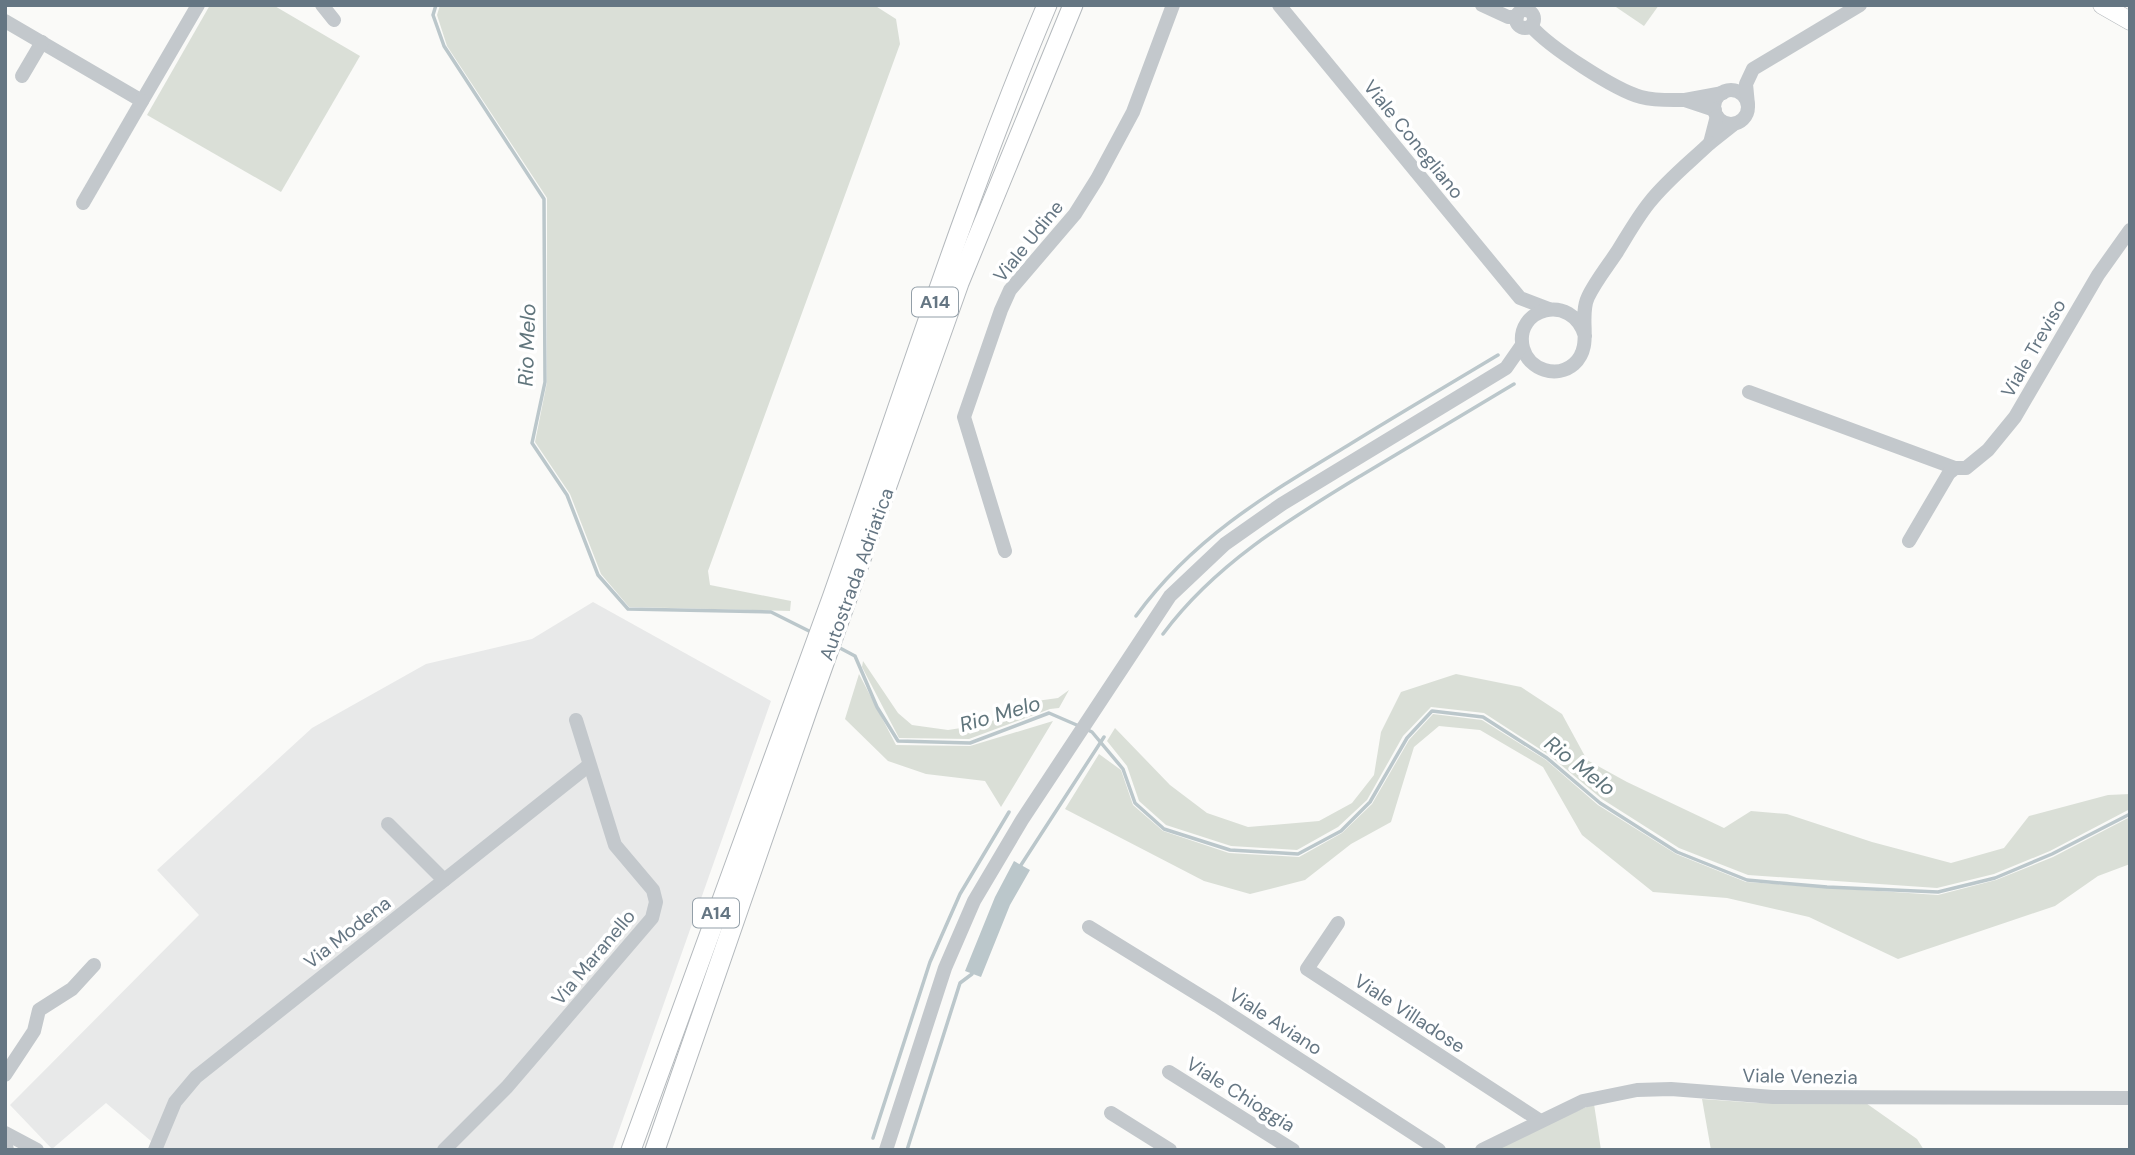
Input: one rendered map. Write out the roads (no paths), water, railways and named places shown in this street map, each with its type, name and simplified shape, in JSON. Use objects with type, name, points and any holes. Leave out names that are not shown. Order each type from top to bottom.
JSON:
[{"type":"highway","name":"Autostrada Adriatica","points":[[631,1150],[831,601],[943,277],[1047,5]]},
{"type":"highway","name":"Autostrada Adriatica","points":[[655,1150],[959,283],[1073,5]]},
{"type":"main road","points":[[2102,5],[2130,21]]},
{"type":"street","points":[[83,203],[198,5]]},
{"type":"street","points":[[322,5],[334,20]]},
{"type":"street","name":"Viale Udine","points":[[1004,551],[964,417],[1010,290],[1075,214],[1097,179],[1133,113],[1173,5]]},
{"type":"street","name":"Viale Conegliano","points":[[1279,5],[1520,298],[1554,309]]},
{"type":"street","points":[[1482,5],[1508,17],[1528,15],[1542,39],[1622,89],[1640,97],[1685,100],[1738,92],[1748,104]]},
{"type":"street","points":[[1507,368],[1539,368],[1558,372],[1576,363],[1581,355],[1585,336],[1586,300],[1649,202],[1710,143],[1746,115],[1746,84],[1753,69],[1860,5]]},
{"type":"street","points":[[5,21],[142,101]]},
{"type":"street","points":[[22,76],[42,42]]},
{"type":"street","points":[[1710,143],[1716,100],[1723,93]]},
{"type":"street","points":[[1685,100],[1716,113],[1724,122],[1734,124]]},
{"type":"street","name":"Viale Treviso","points":[[1909,541],[1949,473],[1955,468],[1966,468],[1974,463],[2015,417],[2098,275],[2130,230]]},
{"type":"street","points":[[1520,298],[1525,354],[1539,368]]},
{"type":"street","points":[[886,1150],[946,968],[974,901],[1022,820],[1170,596],[1225,544],[1282,504],[1507,368],[1532,317],[1586,300]]},
{"type":"street","points":[[1554,309],[1576,318],[1585,336]]},
{"type":"street","points":[[1749,392],[1955,468]]},
{"type":"street","name":"Via Maranello","points":[[444,1150],[507,1087],[652,918],[656,902],[653,890],[615,845],[588,766],[576,720]]},
{"type":"street","name":"Via Modena","points":[[155,1150],[175,1102],[196,1077],[588,766]]},
{"type":"street","points":[[388,824],[444,880]]},
{"type":"street","name":"Viale Villadose","points":[[1338,923],[1307,969],[1539,1120]]},
{"type":"street","name":"Viale Aviano","points":[[1089,927],[1217,1006],[1439,1150]]},
{"type":"street","points":[[5,1074],[34,1031],[39,1010],[72,989],[94,965]]},
{"type":"street","name":"Viale Chioggia","points":[[1169,1072],[1293,1150]]},
{"type":"street","name":"Viale Venezia","points":[[1482,1150],[1539,1120],[1583,1101],[1637,1090],[1671,1089],[1773,1097],[2130,1098]]},
{"type":"street","points":[[1111,1113],[1170,1150]]},
{"type":"street","points":[[5,1133],[37,1150]]},
{"type":"street","points":[[5,1141],[7,1150]]},
{"type":"waterway","name":"Rio Melo","points":[[436,5],[433,15],[444,46],[544,199],[545,382],[532,443],[567,495],[598,575],[628,609],[771,612],[813,633]]},
{"type":"waterway","points":[[1136,616],[1182,563],[1232,520],[1288,482],[1498,355]]},
{"type":"waterway","points":[[1163,634],[1206,586],[1254,545],[1334,492],[1514,384]]},
{"type":"waterway","name":"Rio Melo","points":[[838,647],[855,656],[877,707],[898,741],[970,743],[1049,713],[1079,726]]},
{"type":"waterway","name":"Rio Melo","points":[[1086,729],[1092,732],[1123,769],[1135,803],[1164,829],[1230,850],[1298,854],[1341,831],[1370,802],[1407,738],[1432,711],[1483,717],[1547,758],[1600,803],[1677,852],[1747,880],[1938,892],[1995,878],[2052,854],[2130,814]]},
{"type":"waterway","points":[[1021,865],[1104,737]]},
{"type":"waterway","points":[[873,1138],[930,962],[960,894],[1009,812]]},
{"type":"waterway","points":[[907,1150],[960,983],[972,974]]}]
